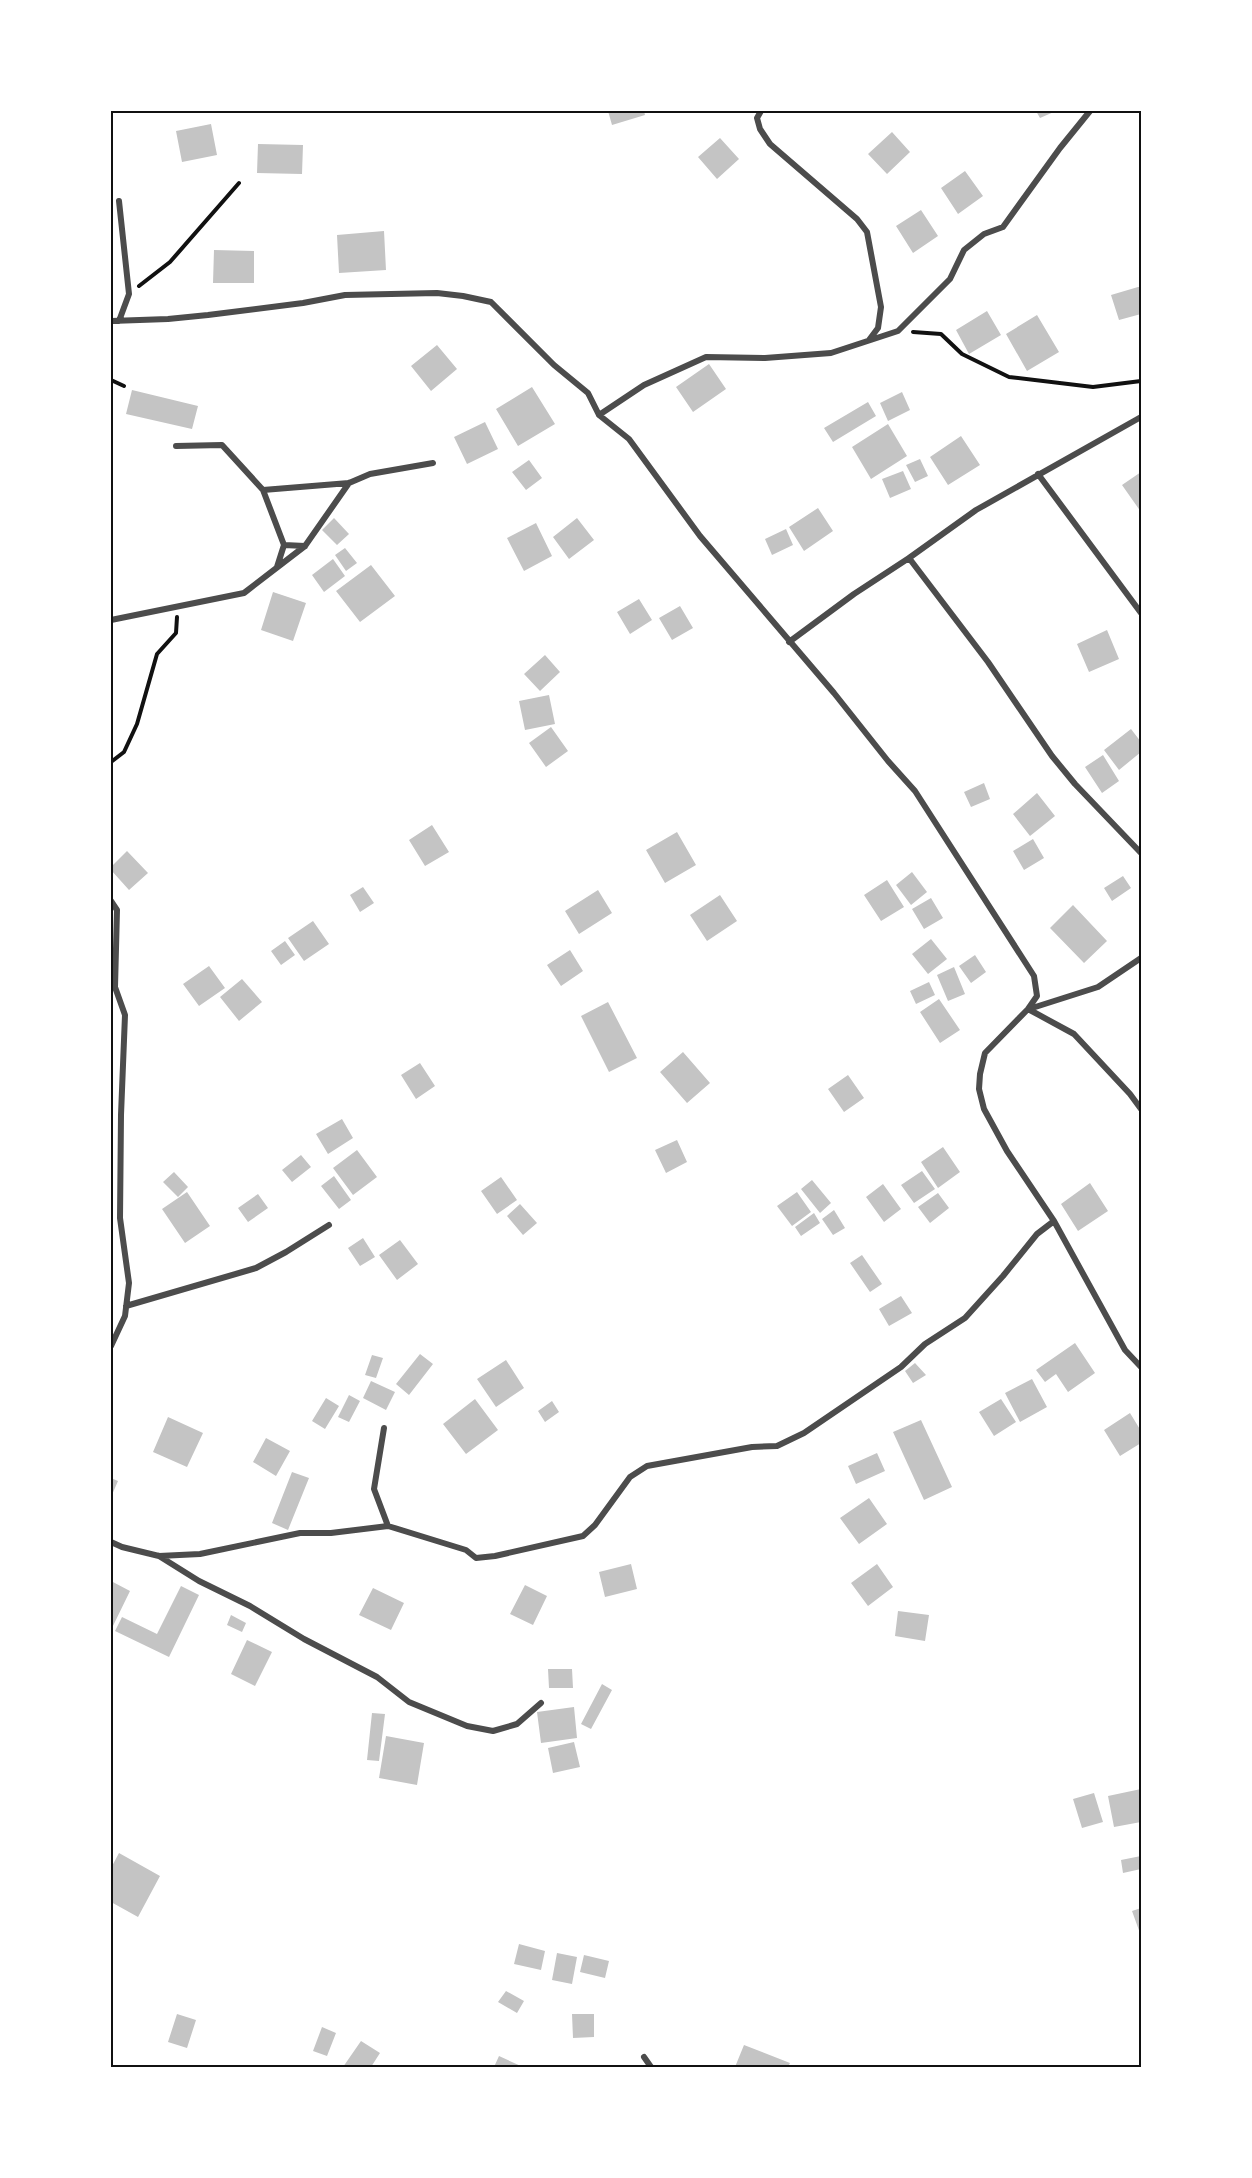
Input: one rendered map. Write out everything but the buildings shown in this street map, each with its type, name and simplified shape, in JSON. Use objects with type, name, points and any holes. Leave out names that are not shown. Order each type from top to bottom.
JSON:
[{"type":"street","points":[[750,111],[757,115],[760,129],[770,144],[857,219],[867,232],[881,307],[878,328],[868,341]]},
{"type":"street","points":[[757,115],[761,111]]},
{"type":"street","points":[[599,415],[644,385],[706,357],[765,358],[831,353],[898,331],[950,279],[964,250],[984,234],[1003,227],[1090,111]]},
{"type":"street","points":[[118,201],[129,294],[119,321]]},
{"type":"street","points":[[111,321],[208,315],[303,303],[345,295],[437,293],[464,296],[491,302],[554,365],[588,393],[599,415],[629,439],[700,536],[915,791],[946,842],[977,885],[1007,936],[1023,956],[1034,976],[1037,996],[1029,1009],[985,1053],[979,1089],[984,1109],[1007,1151],[1054,1221],[1125,1350],[1141,1366]]},
{"type":"street","points":[[789,642],[976,510],[1141,417]]},
{"type":"street","points":[[176,446],[222,445],[263,490],[284,545],[277,568]]},
{"type":"street","points":[[263,490],[350,483],[370,474],[434,463]]},
{"type":"street","points":[[1038,474],[1141,613]]},
{"type":"street","points":[[111,620],[244,593],[304,546],[350,483]]},
{"type":"street","points":[[284,545],[304,546]]},
{"type":"street","points":[[909,558],[988,662],[1052,756],[1075,784],[1141,853]]},
{"type":"street","points":[[111,901],[117,910],[115,987],[125,1015],[120,1218],[129,1283],[125,1316],[111,1346]]},
{"type":"street","points":[[1029,1009],[1098,987],[1141,958]]},
{"type":"street","points":[[1029,1009],[1074,1035],[1130,1094],[1141,1109]]},
{"type":"street","points":[[111,1542],[159,1556],[200,1554],[300,1533],[331,1533],[388,1526],[466,1550],[476,1558],[583,1536],[595,1525],[630,1477],[647,1466],[752,1447],[777,1446],[804,1433],[901,1367],[925,1344],[965,1318],[1037,1234],[1054,1221]]},
{"type":"street","points":[[126,1306],[256,1268],[329,1225]]},
{"type":"street","points":[[384,1428],[374,1489],[388,1526]]},
{"type":"street","points":[[159,1556],[199,1581],[250,1606],[304,1639],[377,1677],[409,1702],[467,1726],[493,1731],[517,1724],[541,1703]]},
{"type":"street","points":[[644,2057],[651,2067]]},
{"type":"path","points":[[129,294],[170,262],[239,183]]},
{"type":"path","points":[[898,331],[941,334],[962,354],[1009,377],[1094,387],[1141,381]]},
{"type":"path","points":[[111,380],[124,386]]},
{"type":"path","points":[[111,762],[124,752],[137,724],[158,654],[176,633],[177,607]]}]
